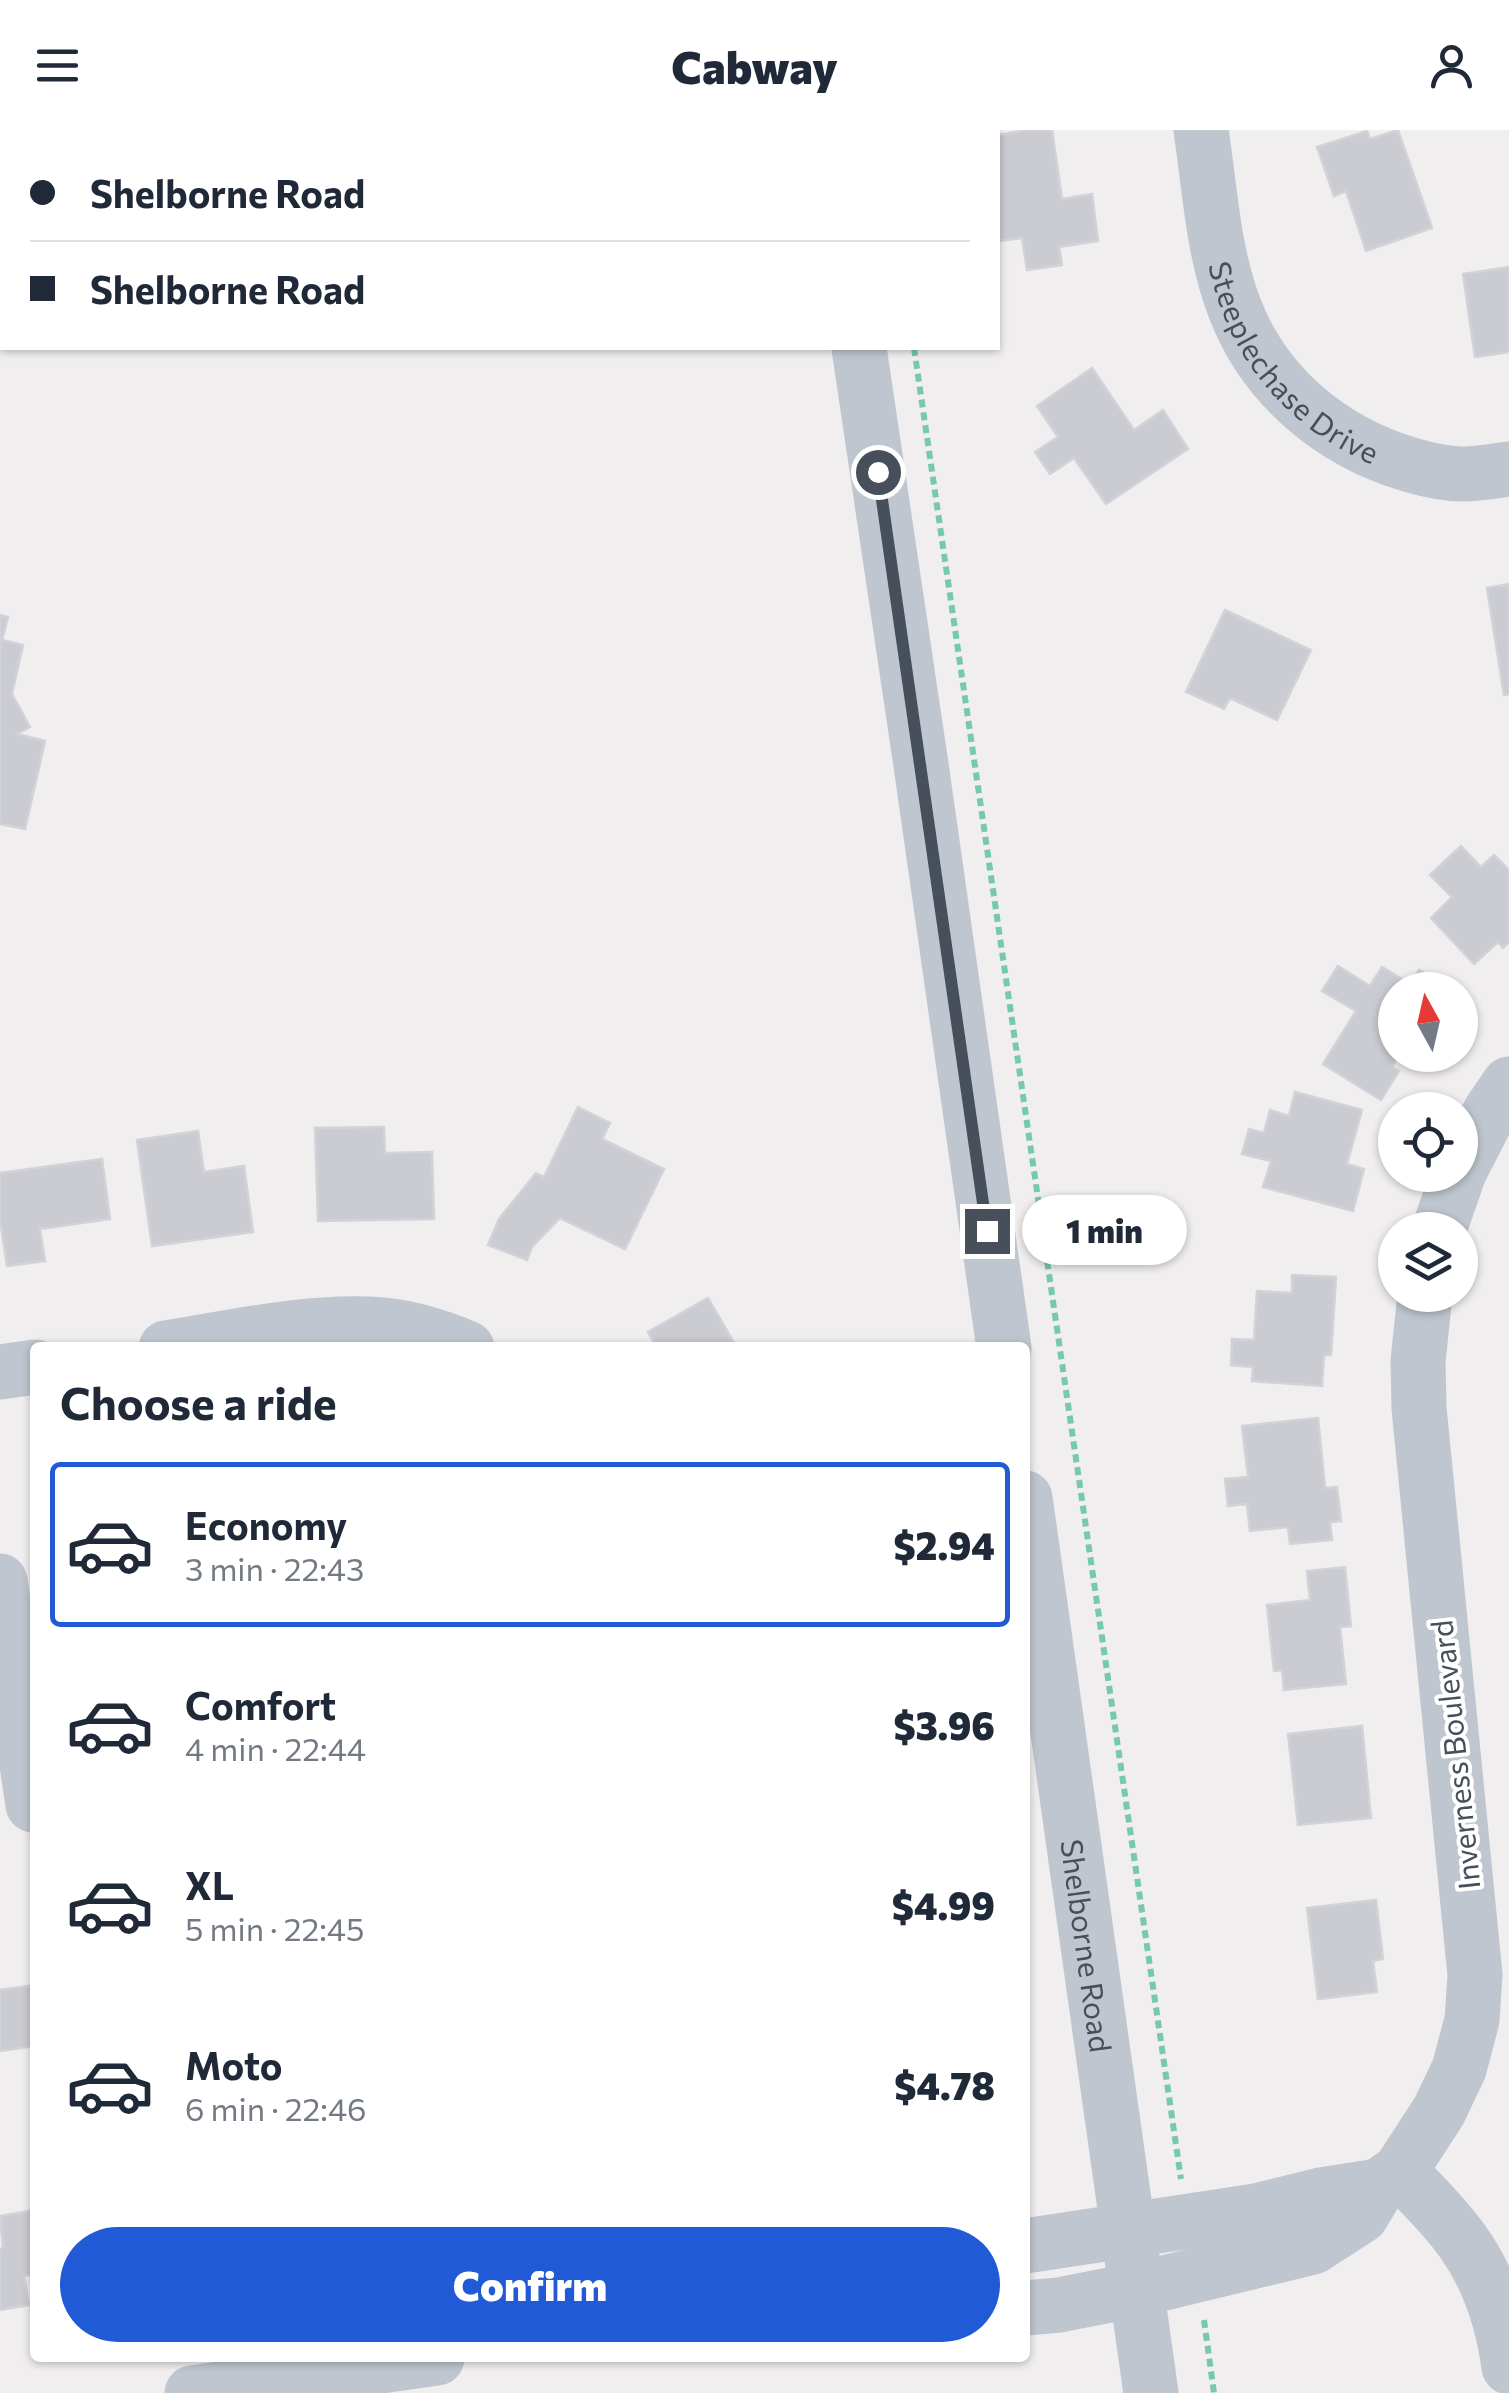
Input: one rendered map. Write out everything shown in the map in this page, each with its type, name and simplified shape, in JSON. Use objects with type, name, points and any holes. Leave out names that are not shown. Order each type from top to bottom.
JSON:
[{"type":"street","name":"Steeplechase Drive","points":[[1201,130],[1226,281],[1248,338],[1276,379],[1301,406],[1331,428],[1360,446],[1396,460],[1432,471],[1464,474],[1509,469]]},
{"type":"street","points":[[859,350],[1003,1342]]},
{"type":"street","points":[[1478,1136],[1509,1084]]},
{"type":"street","name":"Inverness Boulevard","points":[[1030,2307],[1135,2290],[1313,2247],[1362,2216],[1439,2110],[1460,2069],[1475,1996],[1474,1948],[1419,1408],[1418,1362],[1424,1312]]},
{"type":"street","points":[[206,1342],[305,1327],[368,1324],[397,1326],[450,1342]]},
{"type":"street","points":[[0,1372],[30,1368]]},
{"type":"street","name":"Shelborne Road","points":[[1030,1533],[1151,2393]]},
{"type":"street","points":[[0,1581],[30,1785]]},
{"type":"street","points":[[1030,2245],[1256,2212],[1389,2178],[1464,2242],[1501,2322],[1509,2368]]},
{"type":"street","points":[[192,2393],[408,2362]]},
{"type":"path","points":[[914,350],[1188,2221]]},
{"type":"path","points":[[1198,2275],[1214,2393]]},
{"type":"building","points":[[1052,130],[1062,199],[1092,194],[1098,241],[1059,247],[1062,265],[1027,270],[1022,238],[1000,241],[1000,135]]},
{"type":"building","points":[[1398,130],[1432,228],[1366,251],[1346,191],[1334,196],[1317,147],[1367,131],[1370,139]]},
{"type":"building","points":[[1509,267],[1509,352],[1475,357],[1463,274]]},
{"type":"building","points":[[1092,368],[1134,430],[1163,410],[1188,449],[1106,504],[1074,458],[1050,474],[1035,452],[1058,437],[1037,406]]},
{"type":"building","points":[[1509,584],[1509,694],[1504,695],[1487,588]]},
{"type":"building","points":[[1225,610],[1311,650],[1277,720],[1230,698],[1224,709],[1186,692]]},
{"type":"building","points":[[0,615],[8,617],[2,640],[23,645],[12,694],[30,727],[17,734],[45,741],[25,829],[0,824]]},
{"type":"building","points":[[1461,846],[1481,867],[1494,855],[1509,870],[1509,942],[1503,948],[1498,942],[1474,964],[1431,918],[1452,897],[1430,875]]},
{"type":"building","points":[[1338,966],[1370,986],[1378,973],[1378,1072],[1398,1072],[1386,1092],[1378,1092],[1378,1098],[1323,1064],[1356,1011],[1322,991]]},
{"type":"building","points":[[1295,1092],[1362,1110],[1347,1164],[1364,1169],[1353,1211],[1263,1187],[1271,1161],[1242,1154],[1249,1129],[1264,1133],[1270,1110],[1289,1116]]},
{"type":"building","points":[[578,1107],[610,1123],[602,1139],[664,1169],[625,1249],[560,1218],[532,1247],[527,1260],[488,1245],[499,1219],[536,1173],[544,1177]]},
{"type":"building","points":[[384,1127],[385,1153],[432,1152],[434,1219],[318,1221],[315,1128]]},
{"type":"building","points":[[198,1131],[204,1172],[244,1166],[253,1232],[152,1246],[137,1140]]},
{"type":"building","points":[[102,1159],[110,1219],[40,1229],[45,1261],[7,1266],[0,1219],[0,1173]]},
{"type":"building","points":[[1292,1275],[1336,1277],[1331,1355],[1324,1355],[1322,1386],[1252,1381],[1253,1367],[1231,1365],[1232,1339],[1254,1340],[1257,1291],[1292,1293]]},
{"type":"building","points":[[708,1298],[734,1342],[654,1342],[648,1332]]},
{"type":"building","points":[[1318,1418],[1325,1488],[1337,1487],[1341,1521],[1330,1522],[1332,1540],[1290,1544],[1288,1527],[1250,1531],[1247,1504],[1228,1506],[1225,1479],[1248,1477],[1242,1426]]},
{"type":"building","points":[[1345,1567],[1351,1626],[1340,1627],[1346,1684],[1284,1690],[1282,1670],[1274,1671],[1267,1605],[1310,1600],[1307,1571]]},
{"type":"building","points":[[1362,1726],[1371,1818],[1298,1825],[1288,1734]]},
{"type":"building","points":[[1376,1900],[1383,1959],[1373,1961],[1377,1992],[1318,1999],[1307,1908]]},
{"type":"building","points":[[30,1986],[30,2047],[0,2051],[0,1990]]},
{"type":"building","points":[[30,2211],[30,2275],[24,2276],[29,2305],[0,2310],[3,2248],[0,2216]]},
{"type":"route","points":[[878,472],[987,1231]]}]
